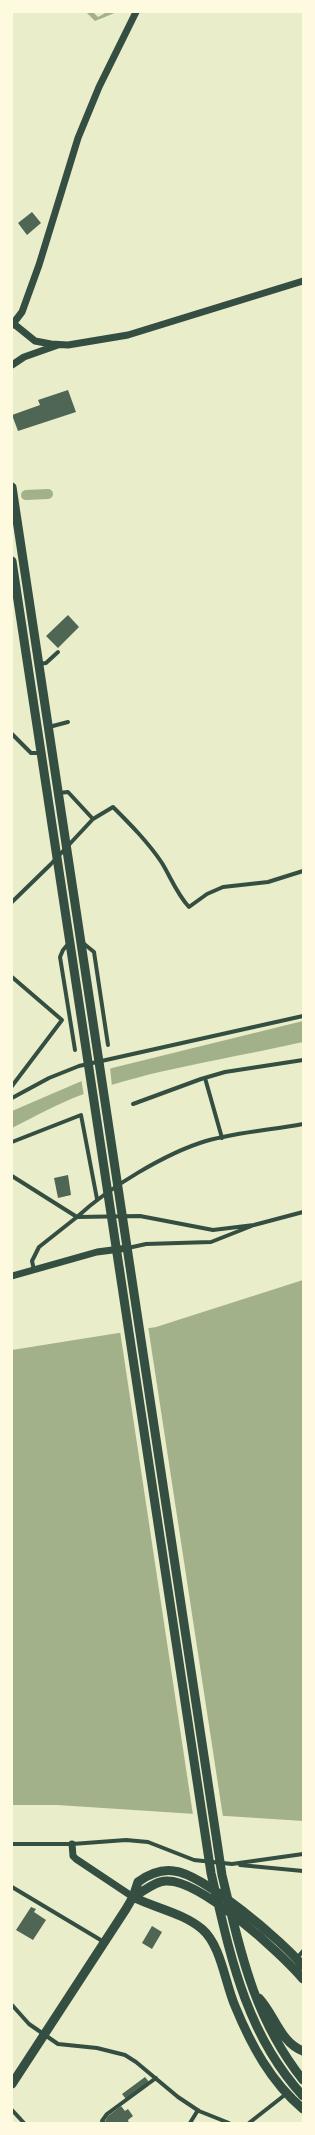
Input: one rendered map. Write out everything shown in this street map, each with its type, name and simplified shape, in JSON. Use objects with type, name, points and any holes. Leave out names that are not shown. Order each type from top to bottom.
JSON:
[{"type":"main road","points":[[12,487],[99,1064],[131,1265],[222,1875],[252,1992],[272,2033],[303,2080]]},
{"type":"main road","points":[[12,560],[211,1873],[242,1995],[255,2024],[275,2058],[301,2090],[286,2094]]},
{"type":"main road","points":[[12,2084],[133,1897],[138,1882],[155,1872],[165,1870],[182,1873],[200,1882],[245,1913],[301,1959]]},
{"type":"main road","points":[[133,1897],[162,1881],[175,1882],[190,1888],[241,1920],[269,1944],[303,1979]]},
{"type":"main road","points":[[133,1897],[151,1906],[187,1920],[202,1929],[210,1938],[216,1949],[234,2006],[260,2057],[286,2094],[303,2109]]},
{"type":"main road","points":[[252,1992],[269,2009],[284,2037],[294,2047],[303,2051]]},
{"type":"street","points":[[58,345],[35,341],[13,325],[22,312],[39,264],[78,138],[102,82],[136,12]]},
{"type":"street","points":[[12,365],[24,357],[58,345],[128,334],[303,281]]},
{"type":"street","points":[[39,664],[46,663],[58,652]]},
{"type":"street","points":[[49,727],[68,722]]},
{"type":"street","points":[[12,734],[31,753],[41,753]]},
{"type":"street","points":[[59,793],[68,792],[93,819]]},
{"type":"street","points":[[12,902],[93,819],[113,807],[149,846],[161,862],[181,898],[189,907],[207,894],[223,887],[268,882],[303,870]]},
{"type":"street","points":[[70,942],[62,950],[60,957],[75,1050]]},
{"type":"street","points":[[81,942],[94,952],[108,1045]]},
{"type":"street","points":[[12,978],[62,1020]]},
{"type":"street","points":[[12,1086],[62,1020],[69,1015]]},
{"type":"street","points":[[12,1098],[49,1078],[88,1067],[303,1016]]},
{"type":"street","points":[[133,1104],[226,1072],[303,1060]]},
{"type":"street","points":[[205,1078],[222,1138]]},
{"type":"street","points":[[12,1142],[81,1115],[97,1199]]},
{"type":"street","points":[[34,1271],[32,1261],[39,1247],[97,1199],[168,1158],[205,1142],[303,1124]]},
{"type":"street","points":[[12,1176],[77,1216],[140,1216],[213,1230],[254,1225]]},
{"type":"street","points":[[12,1276],[97,1252],[146,1244],[211,1242],[254,1225],[303,1212]]},
{"type":"street","points":[[12,1844],[72,1844],[126,1840],[148,1842],[194,1860],[303,1871]]},
{"type":"street","points":[[72,1844],[73,1856],[76,1859],[133,1897]]},
{"type":"street","points":[[232,1864],[303,1854]]},
{"type":"street","points":[[12,1887],[104,1942]]},
{"type":"street","points":[[12,2005],[29,2024],[58,2044],[97,2048],[125,2055],[156,2078],[165,2088],[198,2110],[229,2123]]},
{"type":"street","points":[[104,2123],[102,2121],[107,2114],[156,2078]]},
{"type":"street","points":[[249,2123],[286,2094]]},
{"type":"street","points":[[12,2110],[24,2123]]},
{"type":"street","points":[[190,2123],[198,2110]]},
{"type":"shaded area","points":[[86,12],[93,12],[98,17],[107,12],[117,12],[95,21]]},
{"type":"shaded area","points":[[303,1021],[303,1042],[135,1078],[63,1102],[12,1128],[12,1111],[112,1068]]},
{"type":"shaded area","points":[[303,1280],[303,1821],[57,1805],[12,1805],[12,1350],[156,1327]]},
{"type":"pier","points":[[110,1067],[112,1087],[84,1096],[81,1078]]},
{"type":"pier","points":[[148,1326],[223,1817],[193,1815],[120,1331]]},
{"type":"building","points":[[32,212],[41,223],[27,235],[18,223]]},
{"type":"building","points":[[68,390],[76,412],[18,431],[12,415],[40,405],[38,400]]},
{"type":"building","points":[[68,615],[79,627],[58,648],[46,636]]},
{"type":"building","points":[[68,1175],[71,1195],[58,1198],[54,1178]]},
{"type":"building","points":[[31,1907],[36,1909],[34,1912],[46,1920],[33,1940],[16,1930]]},
{"type":"building","points":[[152,1926],[162,1932],[152,1949],[142,1943]]},
{"type":"building","points":[[145,2077],[149,2082],[126,2099],[122,2094]]},
{"type":"building","points":[[121,2106],[125,2111],[128,2109],[133,2116],[128,2120],[129,2123],[107,2123],[105,2121],[108,2116]]},
{"type":"waterway","points":[[26,495],[48,494]]}]
